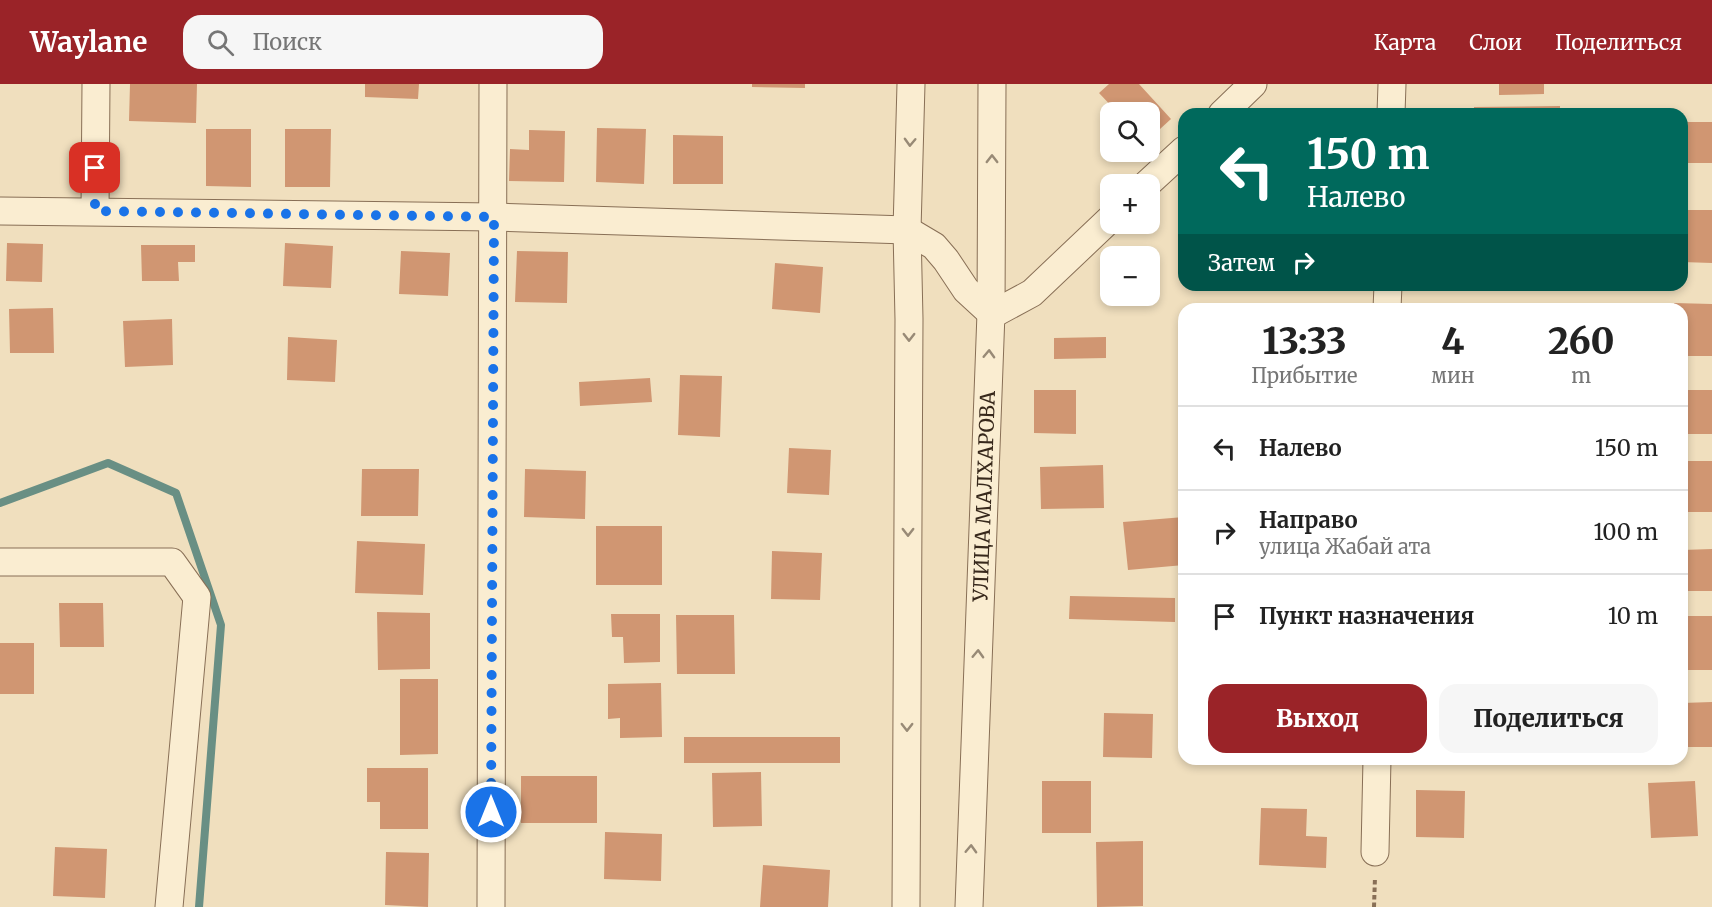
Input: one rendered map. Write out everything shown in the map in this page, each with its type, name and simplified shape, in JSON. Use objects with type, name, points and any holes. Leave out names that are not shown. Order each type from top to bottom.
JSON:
[{"type":"street","points":[[95,211],[96,84]]},
{"type":"street","points":[[491,907],[493,84]]},
{"type":"street","points":[[906,907],[909,331],[907,230],[911,84]]},
{"type":"street","name":"УЛИЦА МАЛХАРОВА","points":[[969,907],[991,313],[992,84]]},
{"type":"street","points":[[1228,108],[1253,84]]},
{"type":"street","points":[[1391,108],[1392,84]]},
{"type":"street","points":[[1158,174],[1178,156]]},
{"type":"street","points":[[0,211],[494,217],[907,230],[934,246],[966,290],[991,313],[996,313],[1032,293],[1100,228]]},
{"type":"street","points":[[0,562],[172,562],[197,597],[169,907]]},
{"type":"street","points":[[1375,852],[1377,765]]},
{"type":"building","points":[[130,84],[197,84],[196,123],[129,121]]},
{"type":"building","points":[[365,84],[419,84],[418,99],[365,97]]},
{"type":"building","points":[[752,84],[805,84],[805,88],[752,87]]},
{"type":"building","points":[[1109,84],[1139,84],[1155,102],[1108,102],[1099,93]]},
{"type":"building","points":[[1499,84],[1544,84],[1544,94],[1499,95]]},
{"type":"building","points":[[1560,106],[1560,108],[1474,108]]},
{"type":"building","points":[[1160,107],[1171,119],[1160,129]]},
{"type":"building","points":[[1688,122],[1712,122],[1712,163],[1688,163]]},
{"type":"building","points":[[597,128],[646,129],[644,184],[596,182]]},
{"type":"building","points":[[206,129],[251,129],[251,187],[206,186]]},
{"type":"building","points":[[285,129],[331,129],[330,187],[285,187]]},
{"type":"building","points":[[529,130],[565,131],[564,182],[509,181],[510,149],[529,150]]},
{"type":"building","points":[[673,135],[723,136],[723,184],[673,184]]},
{"type":"building","points":[[1688,210],[1712,210],[1712,263],[1688,262]]},
{"type":"building","points":[[7,243],[43,244],[42,282],[6,281]]},
{"type":"building","points":[[285,243],[333,246],[331,288],[283,286]]},
{"type":"building","points":[[141,245],[195,245],[195,262],[178,262],[179,281],[142,281]]},
{"type":"building","points":[[401,251],[450,253],[448,296],[399,294]]},
{"type":"building","points":[[517,251],[568,252],[567,303],[515,302]]},
{"type":"building","points":[[775,263],[823,267],[820,313],[772,309]]},
{"type":"building","points":[[1688,303],[1712,304],[1712,356],[1688,356]]},
{"type":"building","points":[[53,308],[54,353],[10,353],[9,309]]},
{"type":"building","points":[[172,319],[173,365],[125,367],[123,321]]},
{"type":"building","points":[[288,337],[337,340],[335,382],[287,380]]},
{"type":"building","points":[[1106,337],[1106,358],[1054,359],[1054,338]]},
{"type":"building","points":[[680,375],[722,376],[720,437],[678,435]]},
{"type":"building","points":[[650,378],[652,402],[580,406],[579,382]]},
{"type":"building","points":[[1034,390],[1076,390],[1076,434],[1034,433]]},
{"type":"building","points":[[1688,390],[1712,390],[1712,434],[1688,434]]},
{"type":"building","points":[[789,448],[831,450],[829,495],[787,493]]},
{"type":"building","points":[[1688,461],[1712,461],[1712,512],[1688,512]]},
{"type":"building","points":[[1103,465],[1104,508],[1041,509],[1040,467]]},
{"type":"building","points":[[362,469],[419,469],[418,516],[361,516]]},
{"type":"building","points":[[525,469],[586,471],[585,519],[524,517]]},
{"type":"building","points":[[1178,517],[1178,566],[1128,570],[1123,522]]},
{"type":"building","points":[[596,526],[662,526],[662,585],[596,585]]},
{"type":"building","points":[[357,541],[425,544],[423,595],[355,593]]},
{"type":"building","points":[[1712,549],[1712,591],[1688,591],[1688,550]]},
{"type":"building","points":[[772,551],[822,553],[820,600],[771,599]]},
{"type":"building","points":[[1070,596],[1175,598],[1175,622],[1069,619]]},
{"type":"building","points":[[59,603],[103,603],[104,647],[60,647]]},
{"type":"building","points":[[377,612],[430,613],[430,669],[378,670]]},
{"type":"building","points":[[611,614],[660,614],[660,662],[624,663],[623,637],[612,637]]},
{"type":"building","points":[[676,615],[734,615],[735,674],[677,674]]},
{"type":"building","points":[[1688,616],[1712,616],[1712,670],[1688,670]]},
{"type":"building","points":[[0,643],[34,643],[34,694],[0,694]]},
{"type":"building","points":[[400,679],[438,679],[438,754],[400,755]]},
{"type":"building","points":[[661,683],[662,737],[620,738],[620,718],[608,719],[608,684]]},
{"type":"building","points":[[1712,702],[1712,747],[1688,747],[1688,703]]},
{"type":"building","points":[[1104,713],[1153,714],[1152,758],[1103,757]]},
{"type":"building","points":[[684,737],[840,737],[840,763],[684,763]]},
{"type":"building","points":[[367,768],[428,768],[428,829],[380,829],[380,802],[367,802]]},
{"type":"building","points":[[761,772],[762,826],[713,827],[712,773]]},
{"type":"building","points":[[521,776],[597,776],[597,823],[521,823]]},
{"type":"building","points":[[1042,781],[1091,781],[1091,833],[1042,833]]},
{"type":"building","points":[[1695,781],[1698,836],[1651,838],[1648,783]]},
{"type":"building","points":[[1416,790],[1465,791],[1464,838],[1416,837]]},
{"type":"building","points":[[1261,808],[1307,809],[1306,836],[1327,837],[1326,868],[1259,865]]},
{"type":"building","points":[[605,832],[662,834],[661,881],[604,879]]},
{"type":"building","points":[[1143,841],[1143,906],[1097,907],[1096,842]]},
{"type":"building","points":[[55,847],[107,849],[105,898],[53,896]]},
{"type":"building","points":[[386,852],[429,853],[428,907],[385,905]]},
{"type":"building","points":[[763,865],[830,870],[828,907],[760,907]]},
{"type":"waterway","points":[[0,503],[108,463],[176,493],[221,625],[199,907]]},
{"type":"route","points":[[95,168],[95,211],[494,217],[491,812]]}]
